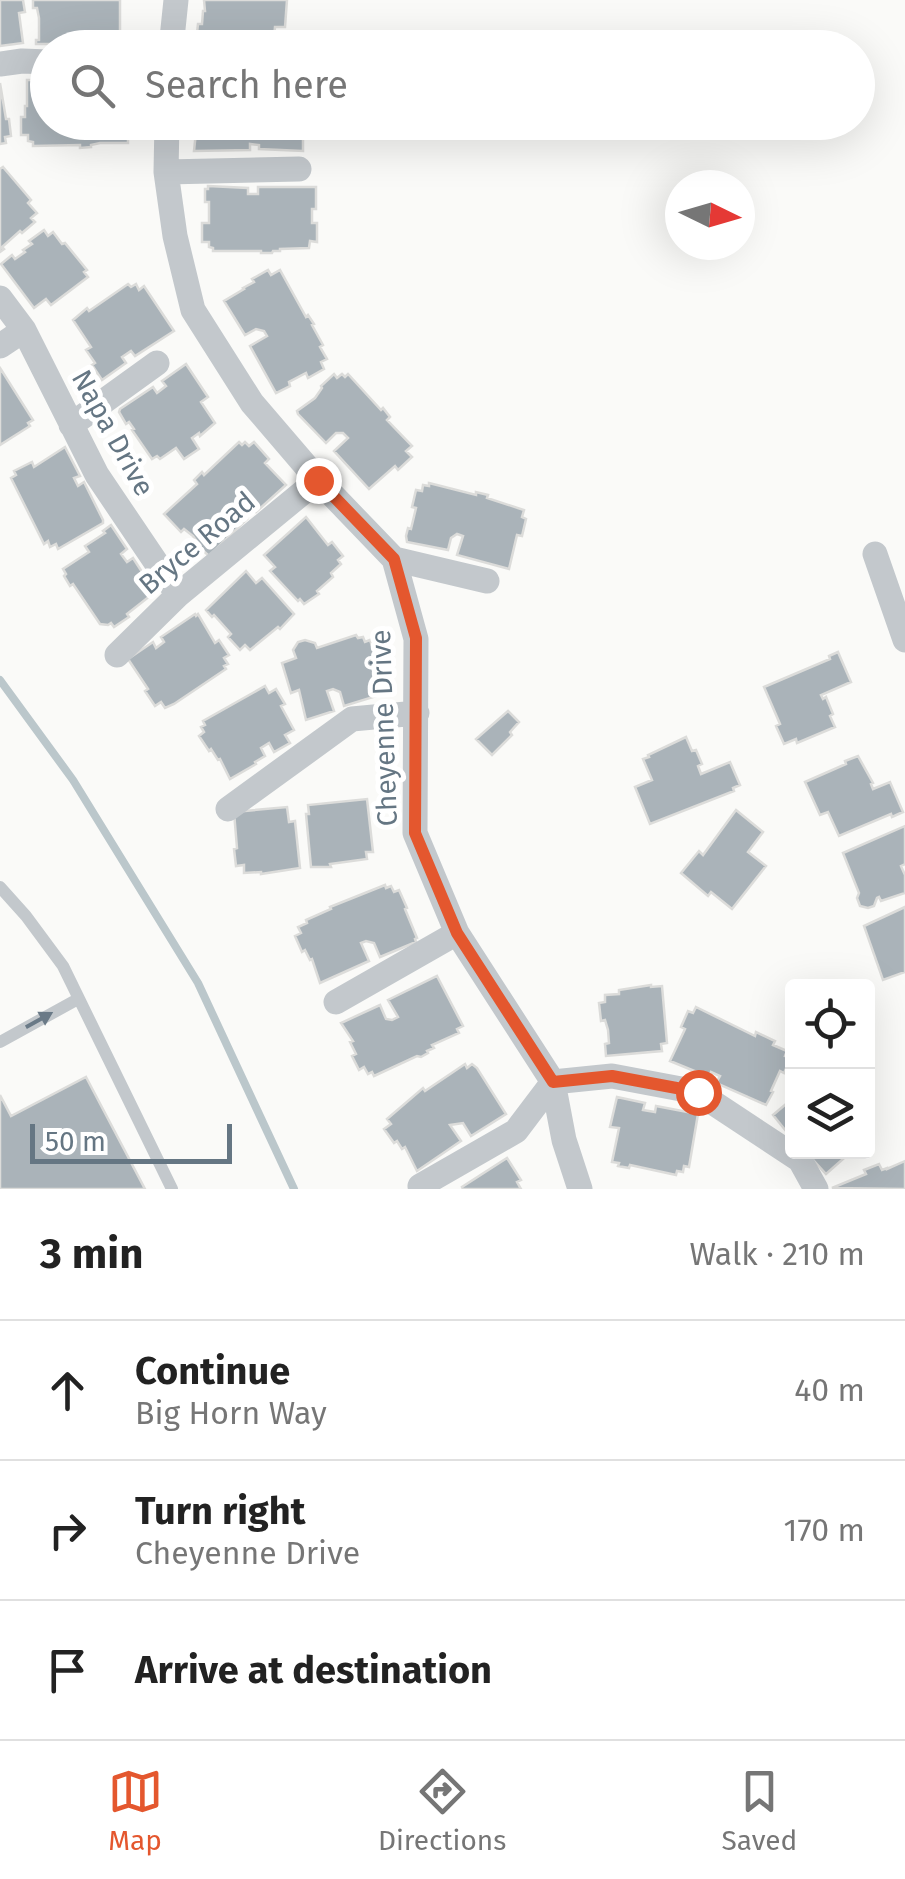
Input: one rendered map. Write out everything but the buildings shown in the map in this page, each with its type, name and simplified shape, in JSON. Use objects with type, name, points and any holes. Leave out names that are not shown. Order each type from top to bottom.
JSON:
[{"type":"street","points":[[173,30],[176,0]]},
{"type":"street","points":[[0,64],[30,61]]},
{"type":"street","name":"Cheyenne Drive","points":[[167,140],[166,172],[175,236],[194,310],[252,404],[394,559],[416,638],[415,833],[457,933],[553,1082],[564,1140],[580,1189]]},
{"type":"street","points":[[166,172],[299,168]]},
{"type":"street","name":"Napa Drive","points":[[0,298],[24,330],[97,475],[178,595]]},
{"type":"street","points":[[0,346],[24,330]]},
{"type":"street","points":[[72,425],[157,364]]},
{"type":"street","name":"Bryce Road","points":[[117,655],[178,595],[318,480]]},
{"type":"street","points":[[875,554],[905,640]]},
{"type":"street","points":[[394,559],[486,581]]},
{"type":"street","points":[[228,809],[352,719],[417,713]]},
{"type":"street","points":[[336,1002],[457,933]]},
{"type":"street","points":[[420,1186],[516,1130],[553,1082],[612,1076],[698,1092],[800,1160],[816,1189]]},
{"type":"lane","points":[[0,887],[63,966],[172,1189]]},
{"type":"lane","points":[[0,1042],[78,999]]},
{"type":"waterway","points":[[0,680],[73,780],[198,983],[294,1189]]},
{"type":"route","points":[[318,480],[394,559],[416,638],[415,833],[457,933],[553,1082],[612,1076],[698,1092]]}]
